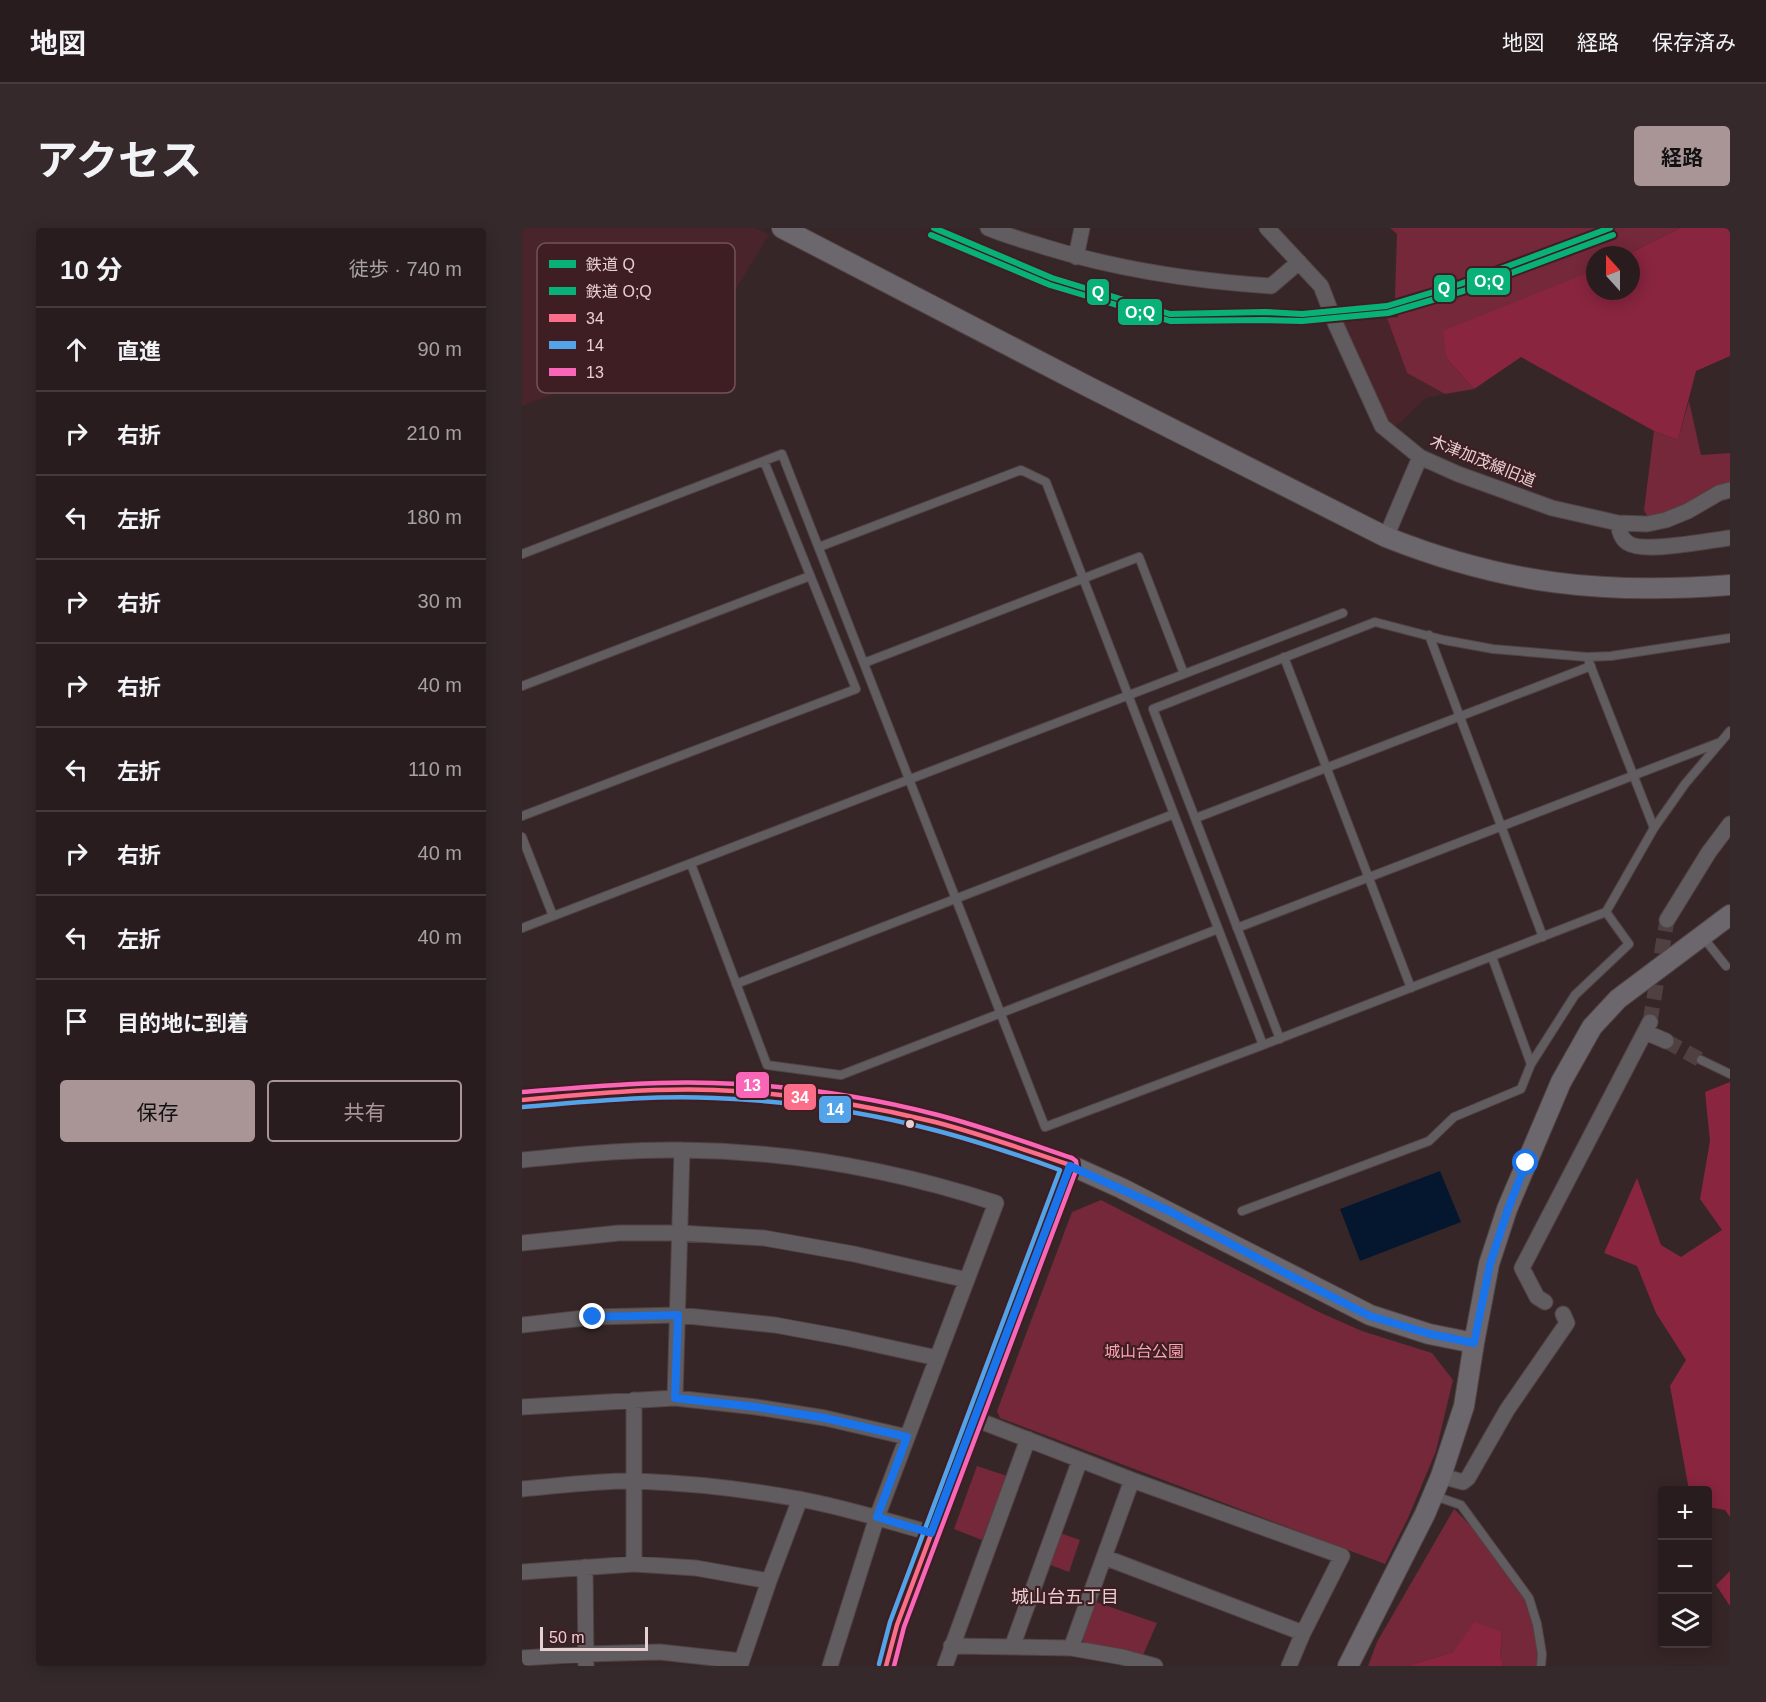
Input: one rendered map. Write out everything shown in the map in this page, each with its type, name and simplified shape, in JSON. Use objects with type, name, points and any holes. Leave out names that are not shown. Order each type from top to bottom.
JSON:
[{"type":"street","points":[[782,228],[1085,385],[1386,537],[1423,552],[1515,577],[1588,587],[1638,590],[1730,585]]},
{"type":"street","points":[[988,228],[1076,257],[1206,281],[1271,286],[1299,262]]},
{"type":"street","points":[[1076,257],[1082,228]]},
{"type":"street","name":"木津加茂線旧道","points":[[1267,228],[1317,280],[1382,426],[1420,457],[1458,474],[1552,508],[1618,523],[1647,524],[1666,520],[1688,512],[1719,493],[1730,490]]},
{"type":"street","points":[[1386,537],[1420,457]]},
{"type":"street","points":[[1618,523],[1623,539],[1628,544],[1640,548],[1730,538]]},
{"type":"street","points":[[1667,920],[1709,852],[1730,824]]},
{"type":"street","points":[[1348,1666],[1442,1476],[1464,1406],[1490,1264],[1508,1209],[1561,1082],[1592,1028],[1618,999],[1730,915]]},
{"type":"street","points":[[1545,1302],[1537,1297],[1522,1268],[1648,1027],[1665,1041]]},
{"type":"street","points":[[522,1100],[623,1091],[712,1089],[775,1094],[876,1109],[935,1122],[994,1139],[1070,1166],[1160,1206],[1370,1316],[1430,1334],[1474,1343]]},
{"type":"street","points":[[675,1398],[682,1150]]},
{"type":"street","points":[[522,1160],[612,1151],[682,1150],[807,1158],[946,1186],[996,1203],[877,1517],[830,1666]]},
{"type":"street","points":[[886,1666],[897,1625],[1070,1166]]},
{"type":"street","points":[[522,1243],[619,1233],[680,1233],[764,1238],[854,1254],[967,1280]]},
{"type":"street","points":[[1442,1476],[1463,1482],[1468,1478],[1507,1410],[1567,1323],[1563,1314]]},
{"type":"street","points":[[522,1325],[593,1317],[678,1315],[775,1325],[937,1358]]},
{"type":"street","points":[[522,1407],[675,1398],[825,1418],[907,1437]]},
{"type":"street","points":[[634,1400],[634,1564]]},
{"type":"street","points":[[975,1419],[1132,1480],[1342,1556],[1289,1666]]},
{"type":"street","points":[[945,1666],[1028,1439]]},
{"type":"street","points":[[1012,1647],[1080,1460]]},
{"type":"street","points":[[1071,1648],[1132,1480]]},
{"type":"street","points":[[522,1490],[583,1483],[634,1481],[720,1487],[800,1499],[877,1517],[931,1533]]},
{"type":"street","points":[[522,1658],[586,1660],[660,1652],[741,1663],[800,1499]]},
{"type":"street","points":[[1104,1557],[1303,1633]]},
{"type":"street","points":[[522,1572],[634,1564],[696,1568],[769,1581]]},
{"type":"street","points":[[585,1567],[586,1660]]},
{"type":"street","points":[[951,1646],[1071,1648],[1122,1657],[1155,1666]]},
{"type":"lane","points":[[522,554],[782,454],[1045,1127],[1280,1039],[1606,912],[1654,828],[1685,784],[1730,731]]},
{"type":"lane","points":[[522,816],[856,689],[764,461]]},
{"type":"lane","points":[[819,547],[1021,470],[1046,482],[1263,1045]]},
{"type":"lane","points":[[864,663],[1138,557],[1184,674]]},
{"type":"lane","points":[[522,686],[810,576]]},
{"type":"lane","points":[[522,928],[1343,614]]},
{"type":"lane","points":[[1280,1039],[1153,709],[1375,622],[1444,640],[1493,649],[1587,657],[1611,656],[1730,638]]},
{"type":"lane","points":[[1429,635],[1458,717],[1543,937]]},
{"type":"lane","points":[[1284,657],[1411,988]]},
{"type":"lane","points":[[1587,657],[1654,828]]},
{"type":"lane","points":[[1196,818],[1591,666]]},
{"type":"lane","points":[[1237,928],[1719,742]]},
{"type":"lane","points":[[736,984],[1174,814]]},
{"type":"lane","points":[[522,837],[553,916]]},
{"type":"lane","points":[[691,864],[767,1065],[841,1075],[1218,929]]},
{"type":"lane","points":[[1242,1211],[1429,1141],[1454,1117],[1521,1089],[1531,1064],[1575,995],[1629,944],[1606,912]]},
{"type":"lane","points":[[1702,936],[1726,966]]},
{"type":"lane","points":[[1492,957],[1531,1064]]},
{"type":"lane","points":[[1701,1060],[1730,1074]]},
{"type":"lane","points":[[1433,1496],[1461,1505],[1529,1598],[1538,1624],[1542,1654],[1541,1666]]},
{"type":"shaded area","points":[[522,228],[756,228],[769,235],[735,290],[735,243],[537,243],[537,393],[556,393],[522,406]]},
{"type":"shaded area","points":[[1680,228],[1730,228],[1730,356],[1696,371],[1678,440],[1654,431],[1521,357],[1474,389],[1447,359],[1443,331],[1586,274],[1586,300],[1640,300],[1640,248]]},
{"type":"shaded area","points":[[1387,318],[1407,373],[1445,394],[1426,398],[1394,428],[1386,421],[1342,322]]},
{"type":"shaded area","points":[[1730,1082],[1730,1517],[1725,1510],[1712,1508],[1712,1486],[1688,1486],[1670,1386],[1686,1360],[1656,1313],[1637,1266],[1604,1253],[1637,1178],[1661,1245],[1681,1257],[1722,1230],[1700,1199],[1710,1141],[1705,1092]]},
{"type":"shaded area","points":[[1730,1571],[1730,1606],[1716,1585]]},
{"type":"shaded area","points":[[1475,1622],[1502,1632],[1500,1656],[1504,1666],[1407,1666],[1453,1652]]},
{"type":"green space","points":[[1390,228],[1680,228],[1640,248],[1640,246],[1586,246],[1586,275],[1447,359],[1474,389],[1445,394],[1407,373],[1387,318],[1398,317],[1395,296],[1397,234]]},
{"type":"green space","points":[[1689,401],[1701,455],[1730,453],[1730,485],[1660,516],[1647,516],[1644,510],[1654,431],[1678,440]]},
{"type":"green space","name":"城山台公園","points":[[1101,1200],[1321,1313],[1362,1331],[1432,1353],[1453,1380],[1436,1451],[1408,1518],[1385,1564],[1000,1418],[997,1411],[1072,1212]]},
{"type":"green space","points":[[977,1466],[1007,1476],[982,1540],[954,1529]]},
{"type":"green space","points":[[1454,1509],[1478,1533],[1527,1601],[1537,1640],[1538,1666],[1504,1666],[1500,1656],[1502,1632],[1453,1652],[1407,1666],[1368,1666],[1377,1642]]},
{"type":"green space","points":[[1060,1533],[1080,1540],[1069,1572],[1048,1564]]},
{"type":"green space","points":[[1093,1601],[1157,1623],[1143,1655],[1085,1644],[1080,1636]]},
{"type":"water","points":[[1440,1171],[1461,1222],[1360,1261],[1340,1209]]},
{"type":"tunnel","points":[[1650,1022],[1667,920]]},
{"type":"tunnel","points":[[1666,1041],[1701,1060]]},
{"type":"rail line","name":"Q","points":[[934,228],[1052,278],[1170,314],[1265,312],[1302,314],[1387,306],[1460,284],[1610,228]]},
{"type":"rail line","name":"O;Q","points":[[931,235],[1050,285],[1170,321],[1302,321],[1388,313],[1463,291],[1613,235]]},
{"type":"transit line","name":"13","points":[[522,1092],[665,1083],[741,1084],[798,1089],[883,1102],[938,1115],[1006,1135],[1076,1161],[1077,1168],[904,1627],[894,1666]]},
{"type":"transit line","name":"34","points":[[522,1100],[666,1090],[742,1091],[797,1097],[853,1105],[935,1122],[1070,1165]]},
{"type":"transit line","name":"14","points":[[523,1107],[666,1097],[742,1099],[797,1104],[907,1123],[950,1134],[1060,1170],[890,1622],[879,1664]]},
{"type":"transit line","name":"34","points":[[886,1666],[897,1625],[1070,1165]]},
{"type":"district","name":"城山台五丁目","points":[[1065,1597]]},
{"type":"route","points":[[593,1317],[678,1315],[675,1398],[825,1418],[907,1437],[877,1517],[931,1533],[1070,1166],[1169,1211],[1370,1316],[1430,1334],[1474,1343],[1490,1264],[1526,1163]]}]
